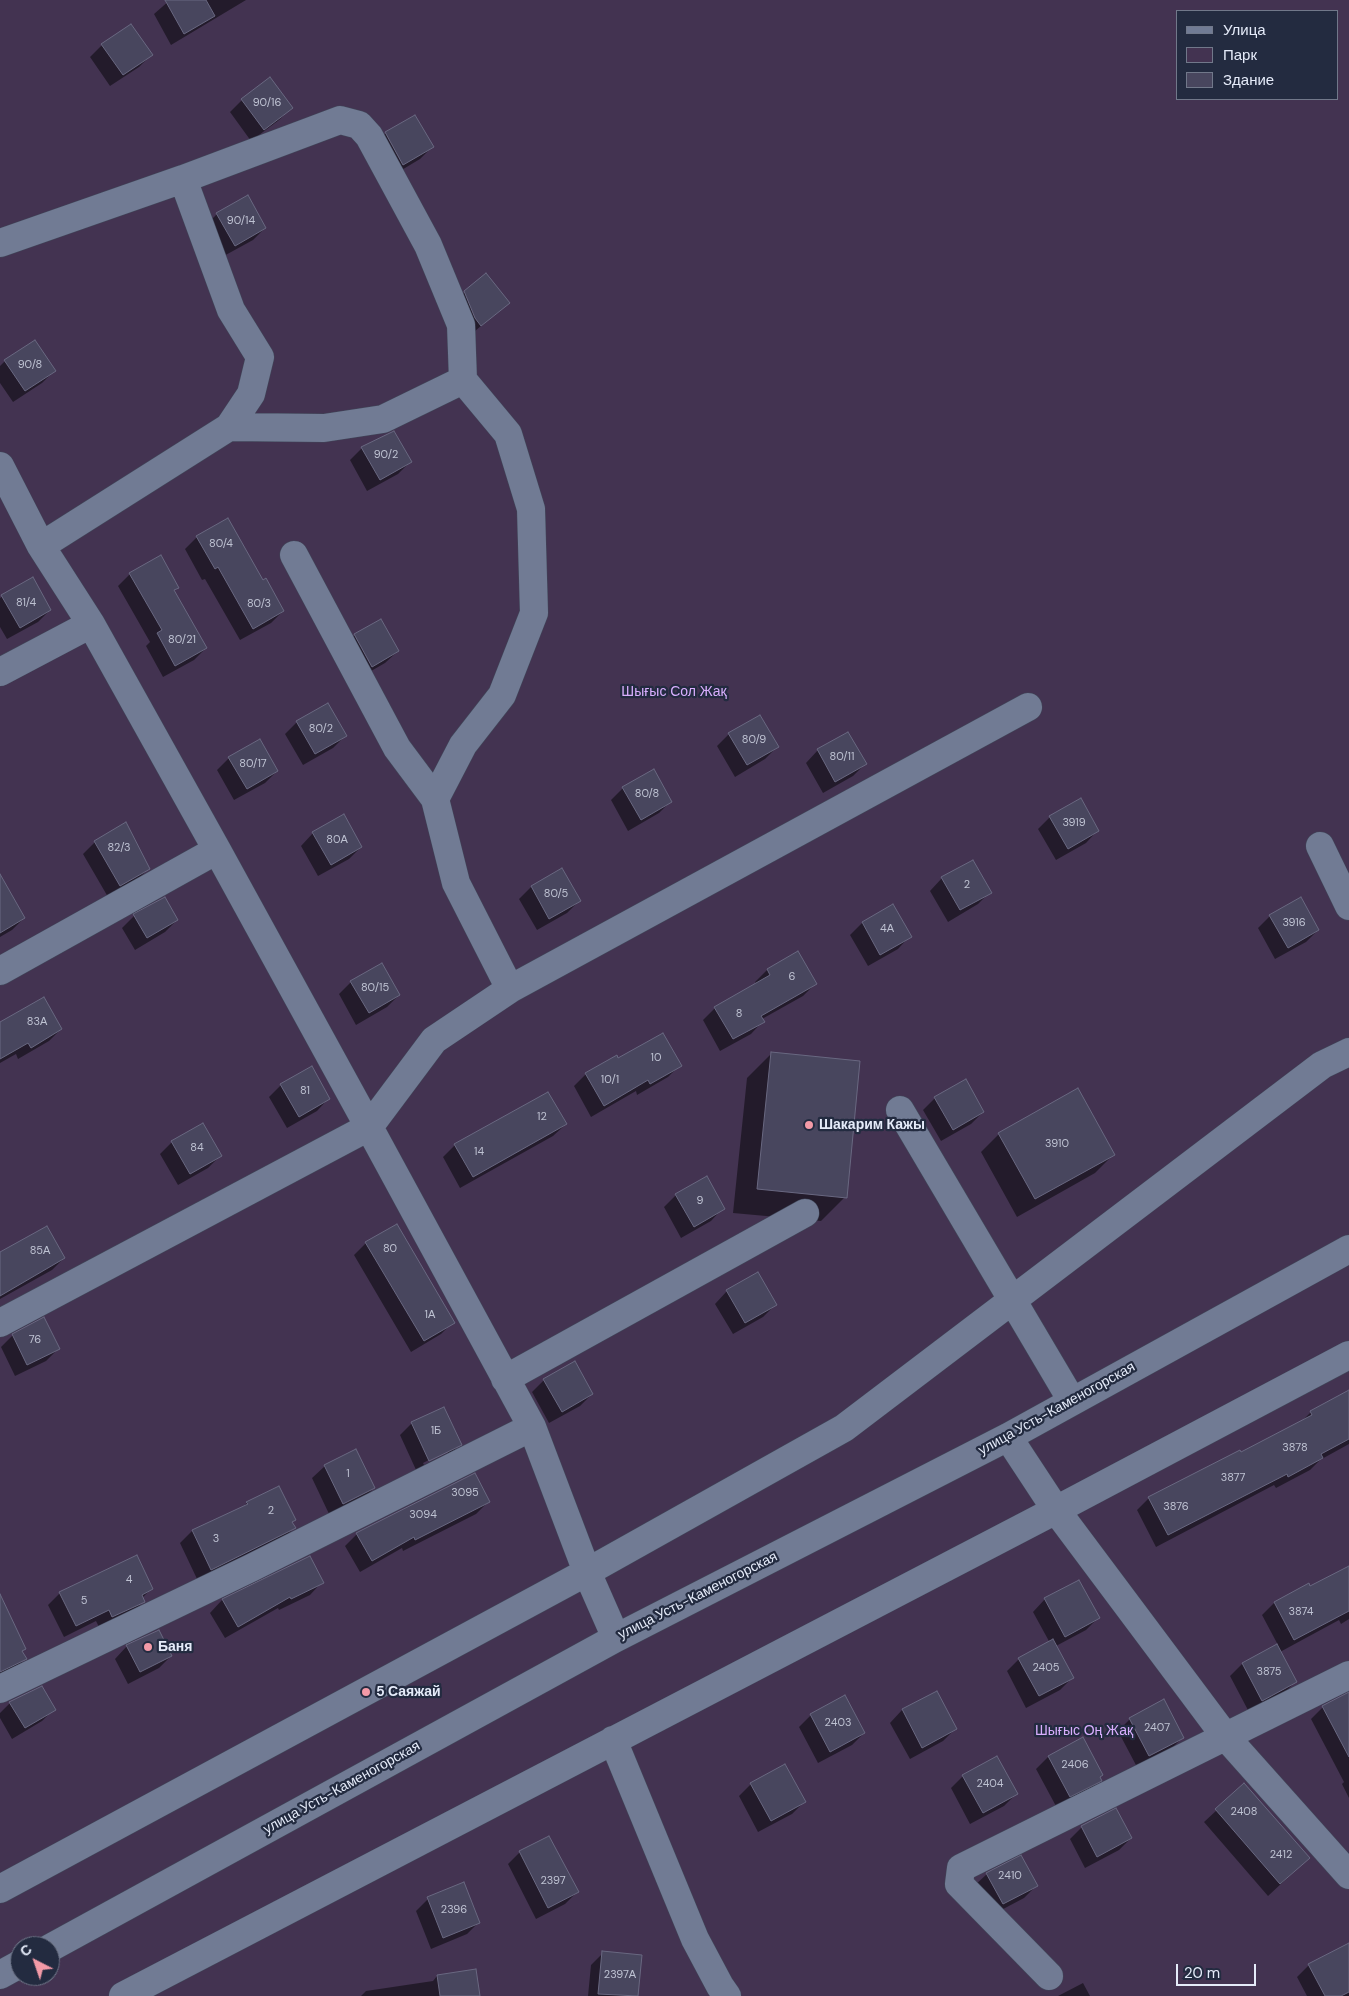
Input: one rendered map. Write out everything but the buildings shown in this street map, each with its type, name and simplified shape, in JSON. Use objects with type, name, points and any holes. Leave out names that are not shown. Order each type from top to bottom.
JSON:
[{"type":"street","points":[[0,243],[183,179],[340,120],[359,125],[369,136],[428,245],[462,325],[463,380],[508,434],[530,509],[534,613],[502,695],[463,745],[435,799]]},
{"type":"street","points":[[41,546],[229,427],[251,394],[260,358],[231,310],[183,179]]},
{"type":"street","points":[[229,427],[324,428],[383,419],[463,380]]},
{"type":"street","points":[[0,466],[41,546],[91,624],[217,850],[532,1428],[587,1572],[616,1638]]},
{"type":"street","points":[[294,555],[397,748],[435,799],[456,883],[510,989]]},
{"type":"street","points":[[0,672],[91,624]]},
{"type":"street","points":[[0,1323],[369,1127],[434,1040],[510,989],[1028,707]]},
{"type":"street","points":[[1320,846],[1349,906]]},
{"type":"street","points":[[0,971],[217,850]]},
{"type":"street","points":[[0,1889],[587,1572],[844,1428],[1013,1302],[1322,1065],[1349,1052]]},
{"type":"street","points":[[900,1110],[1072,1401]]},
{"type":"street","points":[[506,1379],[805,1213]]},
{"type":"street","name":"улица Усть-Каменогорская","points":[[60,1943],[616,1638],[1008,1437],[1349,1248]]},
{"type":"street","points":[[123,1996],[1056,1510],[1349,1354]]},
{"type":"street","points":[[0,1689],[242,1572],[532,1428]]},
{"type":"street","points":[[1008,1437],[1056,1510],[1224,1736],[1349,1875]]},
{"type":"street","points":[[1049,1976],[960,1884],[961,1868],[1349,1675]]},
{"type":"street","points":[[613,1740],[695,1939],[727,1996]]},
{"type":"green space","name":"Шығыс Сол Жақ","points":[[0,0],[1349,0],[1349,1996],[0,1996]]},
{"type":"place","name":"Шакарим Кажы","points":[[809,1125]]},
{"type":"place","name":"Баня","points":[[148,1647]]},
{"type":"place","name":"5 Саяжай","points":[[366,1692]]},
{"type":"park label","name":"Шығыс Оң Жақ","points":[[1084,1731]]}]
